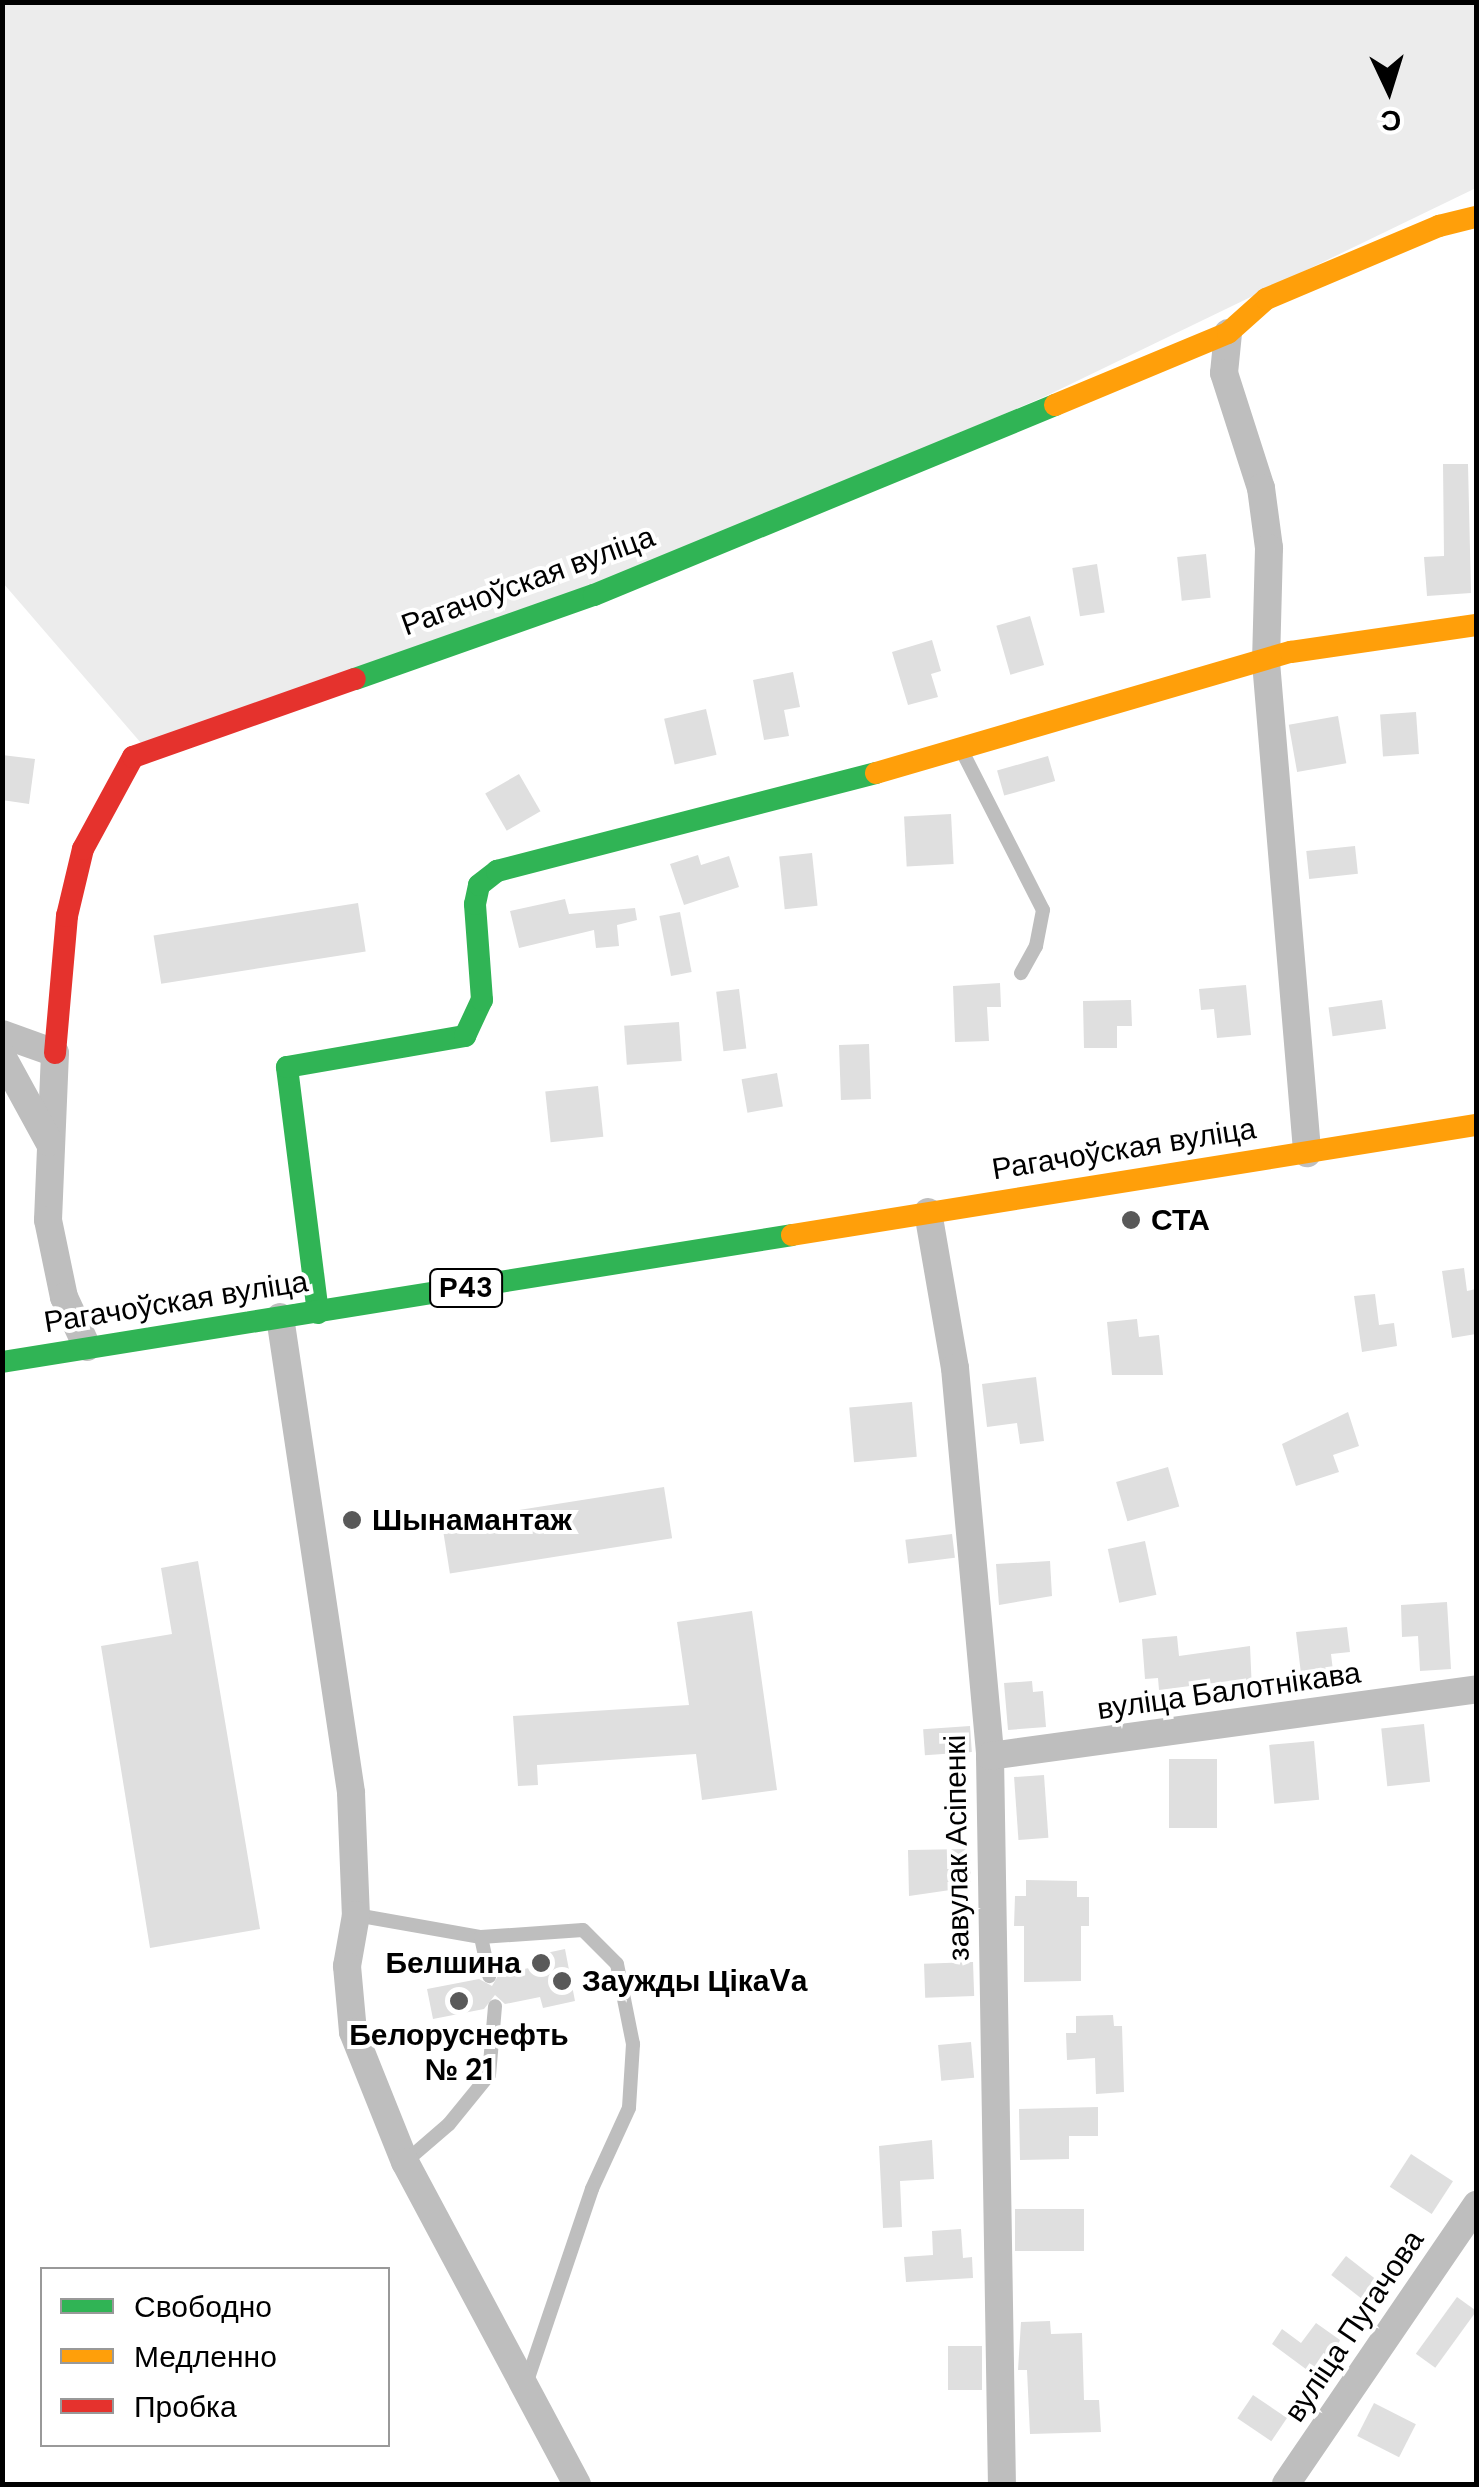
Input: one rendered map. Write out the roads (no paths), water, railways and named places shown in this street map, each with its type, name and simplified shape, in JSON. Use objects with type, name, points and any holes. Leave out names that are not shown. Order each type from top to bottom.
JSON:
[{"type":"street","name":"Рагачоўская вуліца","points":[[55,1053],[67,916],[82,848],[133,757],[594,595],[1228,333],[1266,300],[1439,226],[1476,217]]},
{"type":"street","points":[[1228,333],[1224,374],[1261,488],[1269,548],[1266,662],[1307,1152]]},
{"type":"street","points":[[318,1312],[286,1067],[464,1036],[478,1020],[482,1000],[474,904],[479,886],[496,872],[961,751],[1266,662],[1404,631],[1476,625]]},
{"type":"street","points":[[2,1034],[55,1053],[48,1220],[64,1297],[87,1347]]},
{"type":"street","points":[[2,1056],[51,1148]]},
{"type":"street","name":"Рагачоўская вуліца","points":[[2,1362],[1476,1126]]},
{"type":"street","name":"завулак Асіпенкі","points":[[928,1212],[954,1368],[990,1756],[1002,2484]]},
{"type":"street","points":[[280,1317],[351,1793],[356,1914],[347,1966],[353,2032],[405,2162],[576,2484]]},
{"type":"street","name":"вуліца Балотнікава","points":[[990,1756],[1476,1690]]},
{"type":"street","name":"вуліца Пугачова","points":[[1286,2484],[1476,2205]]},
{"type":"lane","points":[[961,751],[1043,910],[1036,946],[1021,974]]},
{"type":"lane","points":[[356,1914],[481,1937],[583,1930],[617,1964],[633,2044],[629,2108],[592,2189],[525,2388]]},
{"type":"lane","points":[[481,1937],[489,1976]]},
{"type":"lane","points":[[405,2162],[489,2075],[495,2006]]},
{"type":"place","name":"СТА","points":[[1131,1220]]},
{"type":"place","name":"Шынамантаж","points":[[352,1520]]},
{"type":"place","name":"Белшина","points":[[541,1963]]},
{"type":"place","name":"Заужды ЦікаVа","points":[[562,1981]]},
{"type":"place","name":"Белоруснефть № 21","points":[[459,2001]]}]
